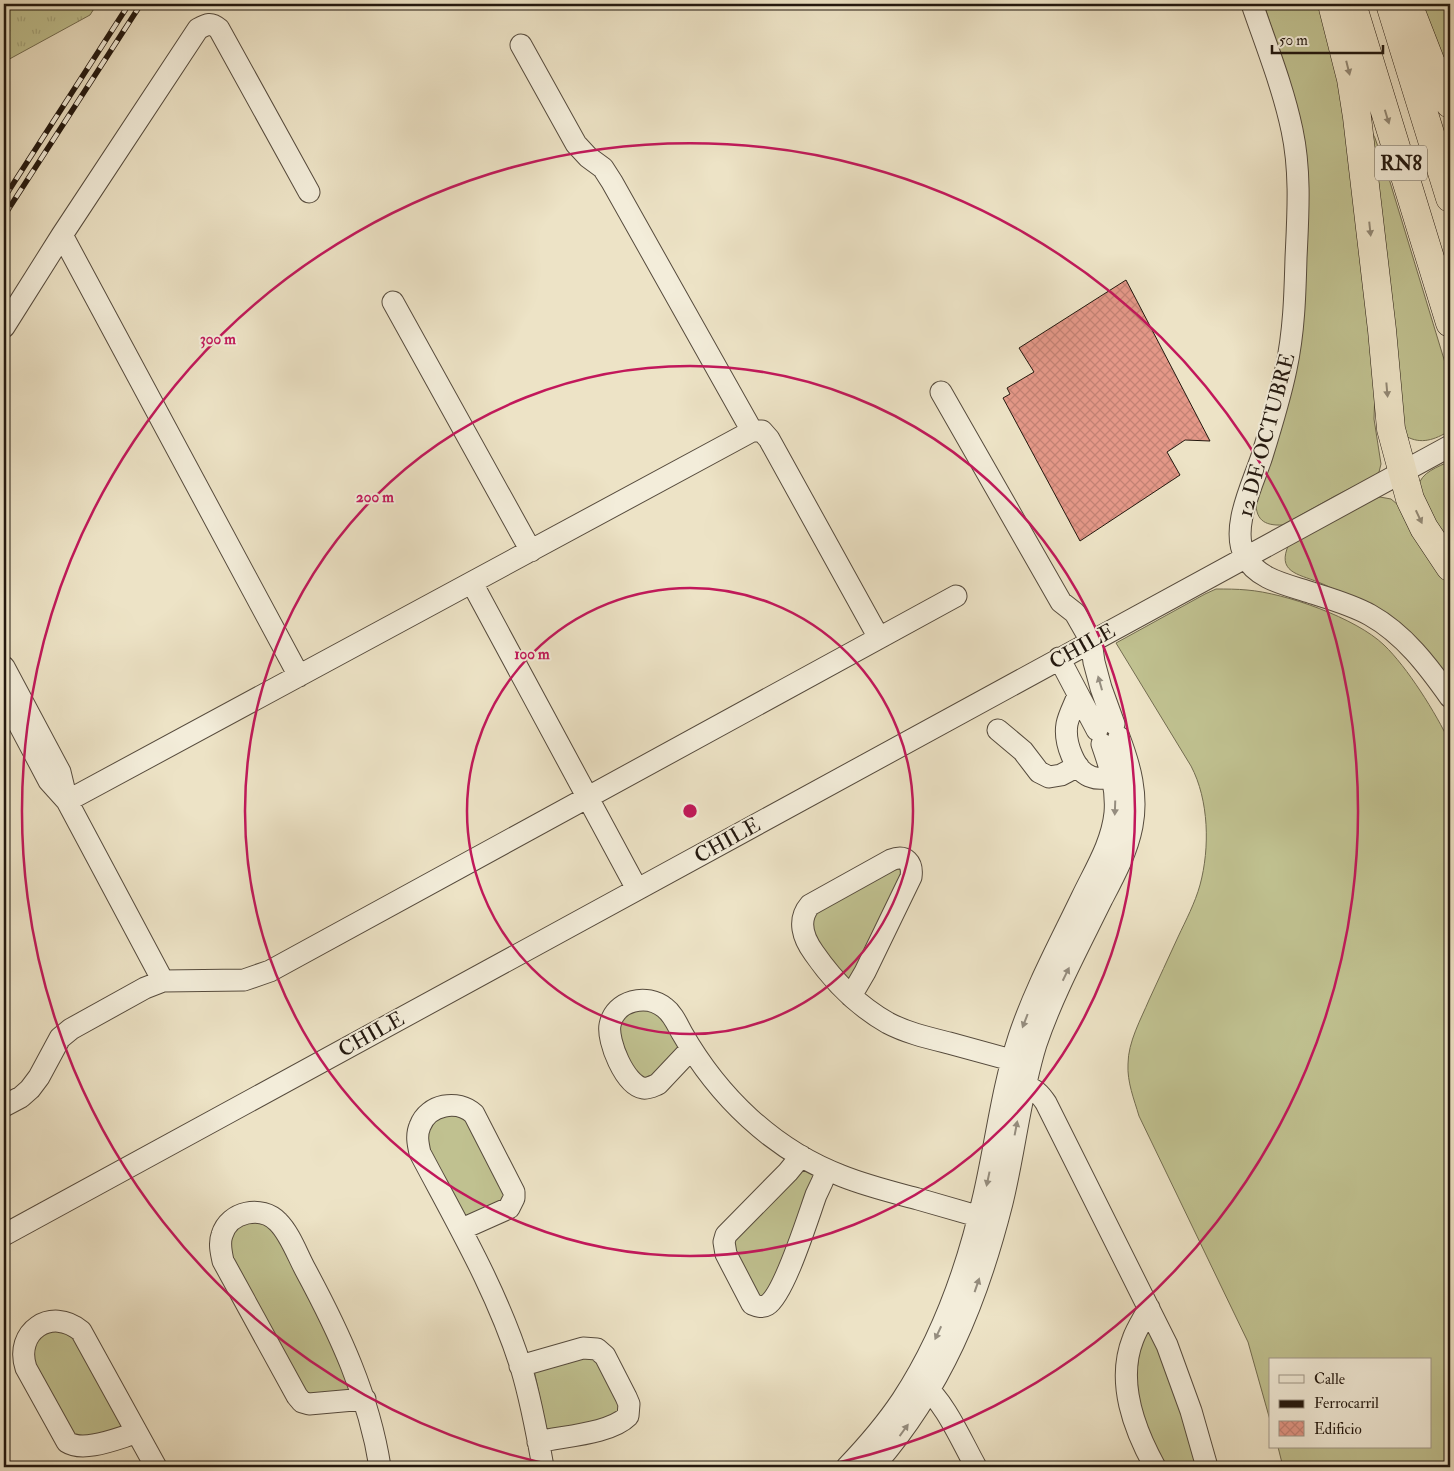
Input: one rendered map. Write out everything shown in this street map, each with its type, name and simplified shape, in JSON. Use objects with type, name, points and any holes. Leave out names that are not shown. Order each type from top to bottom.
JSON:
[{"type":"highway","points":[[1332,4],[1351,79],[1358,117],[1391,429],[1410,499],[1424,528],[1450,567]]},
{"type":"highway","name":"RN8","points":[[1352,4],[1450,323]]},
{"type":"highway","name":"RN8","points":[[1390,4],[1450,198]]},
{"type":"highway","points":[[1408,4],[1431,63],[1450,104]]},
{"type":"street","name":"12 DE OCTUBRE","points":[[1245,557],[1241,538],[1243,511],[1278,402],[1292,339],[1299,179],[1292,128],[1252,4]]},
{"type":"street","points":[[4,327],[62,235],[198,29],[208,24],[214,25],[219,29],[308,192]]},
{"type":"street","points":[[521,45],[576,144],[588,157],[603,168],[612,182],[752,431]]},
{"type":"street","points":[[62,235],[300,676]]},
{"type":"street","points":[[394,302],[531,551]]},
{"type":"street","points":[[941,392],[1061,602],[1075,613],[1091,641],[1106,728],[1129,781]]},
{"type":"street","points":[[67,802],[752,431],[762,432],[769,439],[880,638]]},
{"type":"street","name":"CHILE","points":[[4,1235],[1445,449]]},
{"type":"street","points":[[1245,557],[1252,566],[1270,578],[1344,604],[1383,624],[1420,658],[1450,697]]},
{"type":"street","points":[[472,583],[636,889]]},
{"type":"street","points":[[4,1106],[21,1097],[30,1089],[39,1077],[60,1038],[72,1028],[145,988],[163,981],[232,981],[257,977],[270,972],[956,596]]},
{"type":"street","points":[[1059,658],[1078,695],[1106,728]]},
{"type":"street","points":[[4,667],[60,772],[67,802]]},
{"type":"street","points":[[1078,695],[1066,725],[1068,740],[1078,766],[1086,775],[1092,778],[1129,781]]},
{"type":"street","points":[[4,696],[49,781],[67,802],[163,981]]},
{"type":"street","points":[[998,730],[1023,751],[1042,775],[1055,777],[1078,766]]},
{"type":"street","points":[[873,1467],[894,1443],[918,1410],[923,1383],[940,1328],[1010,1166],[1025,1086],[1018,1038],[1030,1006],[1110,838],[1115,812],[1115,788],[1129,781]]},
{"type":"street","points":[[851,996],[869,964],[910,877],[912,870],[910,863],[906,859],[897,858],[891,860],[817,900],[805,911],[803,917],[804,931],[811,949],[835,980],[851,996],[878,1017],[904,1030],[1022,1063]]},
{"type":"street","points":[[692,1049],[704,1068],[742,1113],[801,1156],[827,1170],[869,1186],[988,1219]]},
{"type":"street","points":[[988,1219],[1022,1063]]},
{"type":"street","points":[[1025,1086],[1032,1088],[1046,1103],[1167,1345],[1184,1388],[1207,1467]]},
{"type":"street","points":[[462,1229],[509,1208],[514,1198],[514,1192],[474,1114],[464,1107],[451,1106],[436,1109],[426,1115],[419,1128],[418,1144],[420,1154],[462,1229],[501,1314],[520,1366],[532,1407],[543,1467]]},
{"type":"street","points":[[801,1156],[788,1172],[726,1235],[724,1242],[726,1254],[752,1304],[761,1307],[766,1306],[774,1298],[804,1232],[827,1170]]},
{"type":"street","points":[[364,1399],[309,1404],[302,1402],[297,1396],[223,1261],[221,1236],[228,1224],[234,1219],[247,1213],[255,1212],[269,1216],[279,1223],[331,1319],[353,1365],[372,1423],[380,1467]]},
{"type":"street","points":[[1149,1308],[1133,1338],[1129,1352],[1127,1389],[1129,1404],[1136,1426],[1155,1467]]},
{"type":"street","points":[[136,1433],[85,1446],[72,1445],[67,1442],[26,1368],[23,1351],[29,1335],[41,1325],[53,1321],[66,1322],[81,1331],[156,1467]]},
{"type":"street","points":[[520,1366],[583,1348],[597,1349],[605,1356],[629,1404],[628,1416],[620,1422],[594,1431],[538,1442]]},
{"type":"street","points":[[847,1467],[879,1431],[902,1400],[923,1383]]},
{"type":"street","points":[[923,1383],[939,1402],[976,1467]]},
{"type":"green space","points":[[4,4],[97,4],[90,15],[4,62]]},
{"type":"green space","points":[[1264,4],[1324,4],[1339,67],[1376,361],[1374,419],[1381,464],[1379,472],[1373,477],[1283,525],[1270,524],[1262,520],[1256,506],[1256,499],[1293,376],[1290,86]]},
{"type":"green space","points":[[1418,4],[1450,4],[1450,86]]},
{"type":"green space","points":[[1365,118],[1375,138],[1390,182],[1450,379],[1450,451],[1444,434],[1422,441],[1412,439],[1401,433]]},
{"type":"green space","points":[[1450,461],[1450,550],[1418,487],[1426,474]]},
{"type":"green space","points":[[1380,497],[1391,499],[1397,504],[1450,579],[1450,687],[1340,592],[1297,574],[1287,566],[1285,561],[1289,544]]},
{"type":"green space","points":[[1216,589],[1263,592],[1319,608],[1356,625],[1384,645],[1402,665],[1437,718],[1450,743],[1450,1467],[1283,1467],[1278,1448],[1432,1448],[1432,1358],[1269,1358],[1269,1416],[1248,1342],[1139,1116],[1131,1090],[1128,1071],[1130,1047],[1198,892],[1205,856],[1206,824],[1201,794],[1191,766],[1116,643]]},
{"type":"green space","points":[[894,864],[905,869],[859,972],[847,981],[813,940],[808,916]]},
{"type":"green space","points":[[654,1008],[682,1046],[656,1077],[641,1081],[616,1040],[625,1011]]},
{"type":"green space","points":[[465,1112],[508,1200],[467,1218],[426,1152],[428,1120]]},
{"type":"green space","points":[[802,1168],[815,1176],[796,1240],[760,1302],[731,1253],[732,1235]]},
{"type":"green space","points":[[272,1222],[353,1389],[309,1399],[228,1260],[227,1233],[235,1223]]},
{"type":"green space","points":[[68,1328],[122,1424],[112,1432],[99,1436],[72,1438],[32,1367],[36,1334]]},
{"type":"green space","points":[[1151,1331],[1202,1467],[1161,1467],[1134,1400],[1141,1333]]},
{"type":"green space","points":[[597,1353],[623,1415],[547,1431],[534,1370]]},
{"type":"building","points":[[1126,280],[1210,441],[1185,440],[1167,452],[1180,475],[1080,541],[1003,398],[1010,394],[1007,388],[1034,372],[1019,348]]},
{"type":"railway","points":[[4,198],[129,4]]},
{"type":"railway","points":[[4,216],[141,4]]}]
